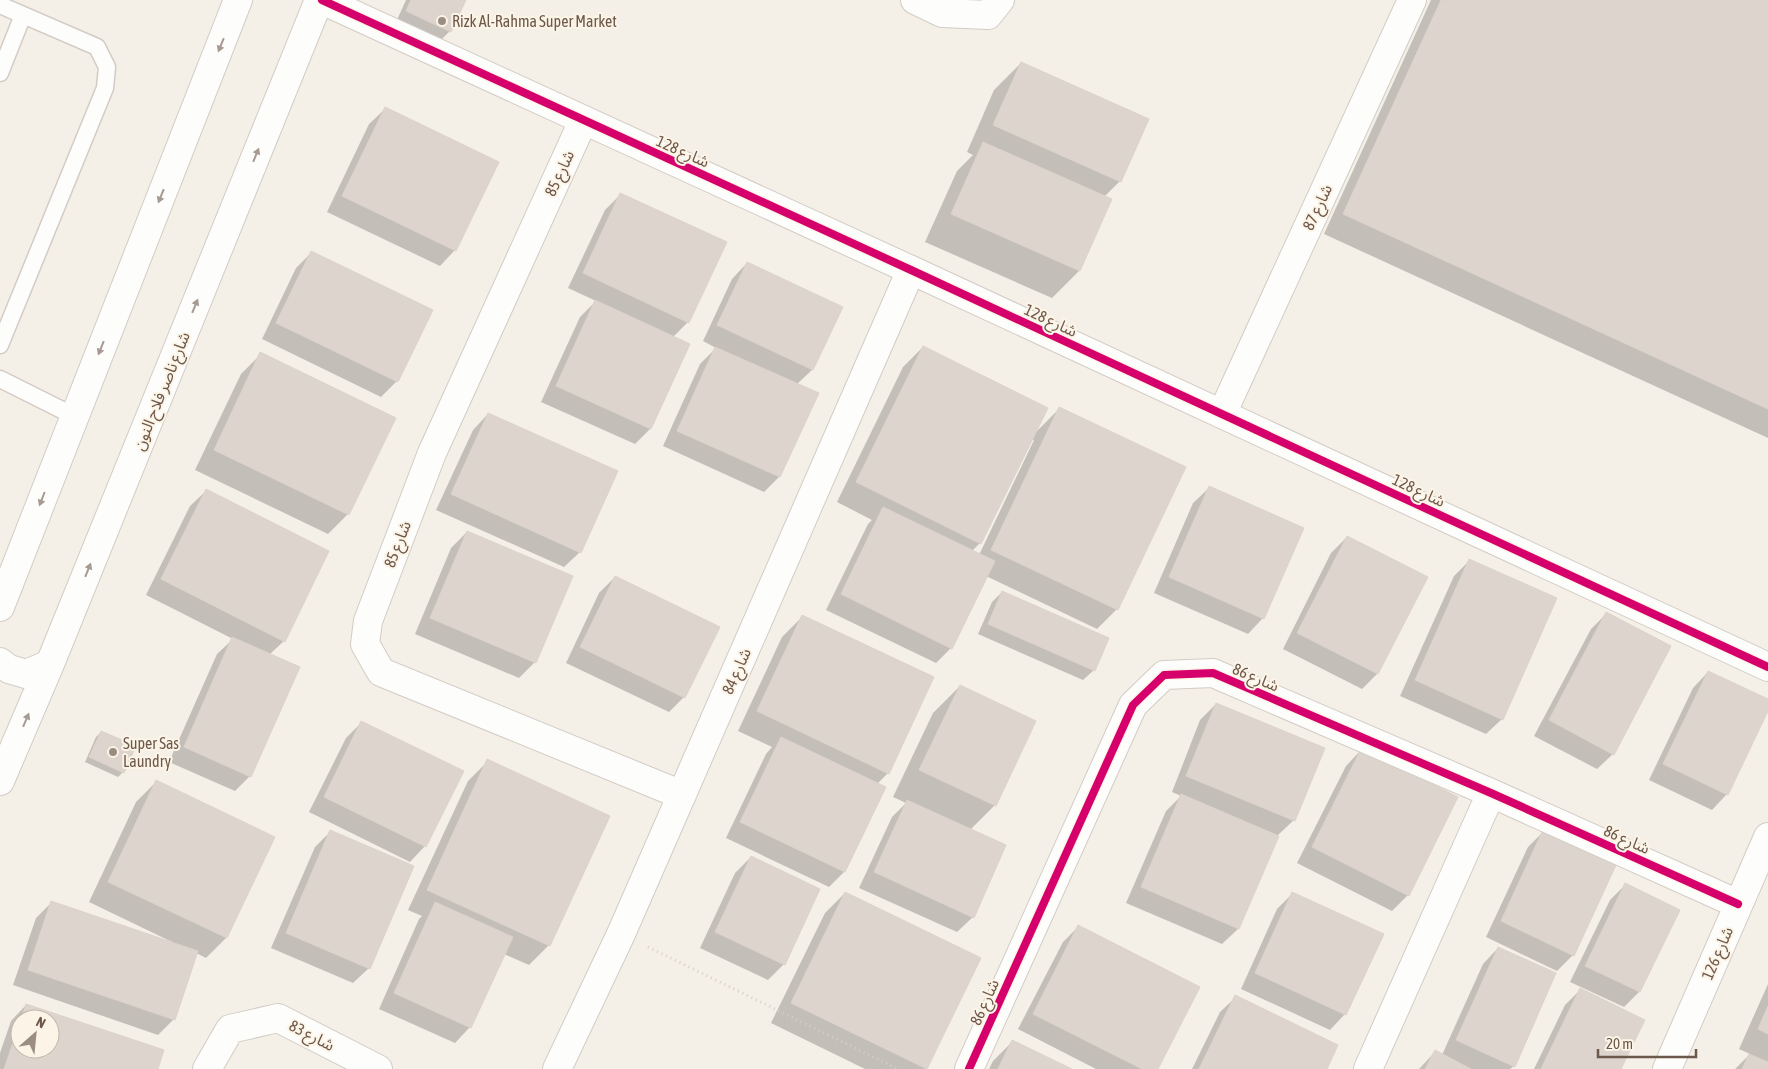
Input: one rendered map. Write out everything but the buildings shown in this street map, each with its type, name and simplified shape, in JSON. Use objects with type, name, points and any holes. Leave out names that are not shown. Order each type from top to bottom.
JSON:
[{"type":"street","name":"شارع 128","points":[[320,0],[911,270],[1768,667]]},
{"type":"street","name":"شارع ناصر فلاح النون","points":[[5,769],[50,664],[320,0]]},
{"type":"street","points":[[915,0],[942,13],[988,15],[1000,0]]},
{"type":"street","name":"شارع 87","points":[[1222,414],[1412,0]]},
{"type":"street","points":[[0,607],[231,5]]},
{"type":"street","name":"شارع 85","points":[[583,121],[432,453],[368,621],[364,644],[381,672],[682,795]]},
{"type":"street","name":"شارع 84","points":[[557,1069],[621,934],[911,270]]},
{"type":"street","points":[[0,662],[9,669],[26,674],[50,664]]},
{"type":"street","name":"شارع 86","points":[[969,1069],[1134,705],[1164,675],[1212,673],[1491,793],[1738,904]]},
{"type":"street","points":[[0,730],[6,735],[5,769]]},
{"type":"street","points":[[1368,1069],[1491,793]]},
{"type":"street","name":"شارع 126","points":[[1666,1069],[1768,837]]},
{"type":"street","name":"شارع 83","points":[[207,1069],[230,1029],[278,1018],[378,1069]]},
{"type":"lane","points":[[0,5],[97,47],[107,67],[105,88],[0,345]]},
{"type":"lane","points":[[0,73],[23,15]]},
{"type":"lane","points":[[0,379],[74,416]]},
{"type":"path","points":[[621,934],[898,1069]]},
{"type":"cycle path","points":[[322,0],[911,270],[1768,667]]},
{"type":"cycle path","points":[[969,1069],[1133,705],[1164,675],[1213,673],[1491,793],[1738,904]]},
{"type":"place","name":"Rizk Al-Rahma Super Market","points":[[442,21]]},
{"type":"place","name":"Super Sas Laundry","points":[[113,752]]}]
